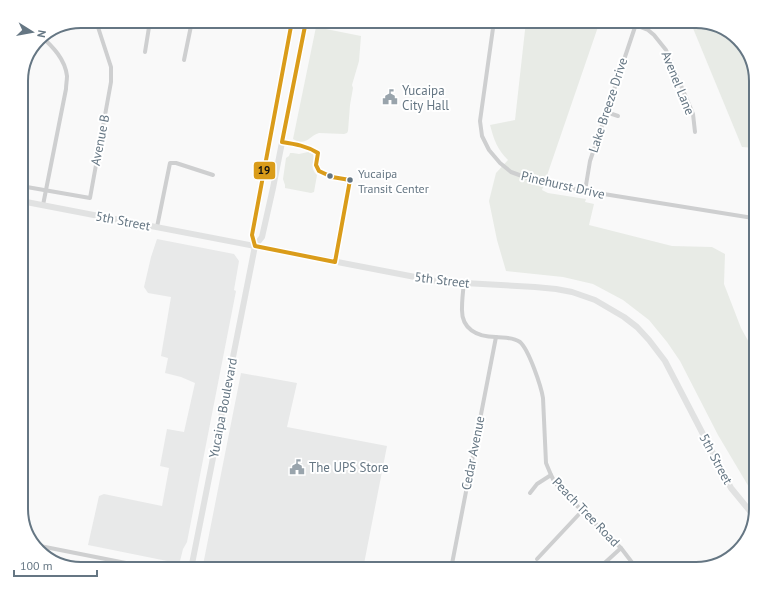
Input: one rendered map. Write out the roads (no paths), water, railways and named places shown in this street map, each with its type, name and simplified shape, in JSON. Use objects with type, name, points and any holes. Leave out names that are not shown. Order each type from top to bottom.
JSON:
[{"type":"main road","name":"Yucaipa Boulevard","points":[[192,562],[255,246],[252,235],[291,28]]},
{"type":"main road","name":"Yucaipa Boulevard","points":[[255,246],[262,237],[305,28]]},
{"type":"main road","name":"5th Street","points":[[28,202],[436,281],[535,287],[567,291],[595,300],[624,316],[650,340],[665,361],[731,488],[749,510]]},
{"type":"street","name":"Avenue B","points":[[46,191],[90,198],[111,82],[111,67],[98,28]]},
{"type":"street","points":[[145,52],[149,28]]},
{"type":"street","points":[[184,60],[191,28]]},
{"type":"street","name":"Pinehurst Drive","points":[[493,28],[480,121],[482,136],[489,150],[500,163],[511,172],[533,180],[585,191],[749,217]]},
{"type":"street","name":"Lake Breeze Drive","points":[[585,191],[590,160],[634,28]]},
{"type":"street","name":"Avenel Lane","points":[[645,28],[654,35],[666,50],[693,114],[695,132]]},
{"type":"street","points":[[43,205],[67,76],[64,63],[52,46]]},
{"type":"street","points":[[606,112],[618,116]]},
{"type":"street","points":[[157,228],[170,163],[213,175]]},
{"type":"street","points":[[28,187],[46,191]]},
{"type":"street","name":"Peach Tree Road","points":[[464,283],[462,316],[468,328],[476,334],[496,338],[514,339],[519,342],[527,352],[542,390],[546,463],[554,482],[621,548],[632,562]]},
{"type":"street","name":"Cedar Avenue","points":[[452,562],[496,338]]},
{"type":"street","name":"Peach Tree Road","points":[[530,493],[537,484],[551,475]]},
{"type":"street","points":[[537,559],[582,511]]},
{"type":"street","points":[[47,548],[120,562]]},
{"type":"street","points":[[606,562],[621,548]]},
{"type":"place","name":"Yucaipa City Hall","points":[[390,97]]},
{"type":"place","name":"Yucaipa Transit Center","points":[[350,180]]},
{"type":"place","name":"The UPS Store","points":[[297,467]]}]
